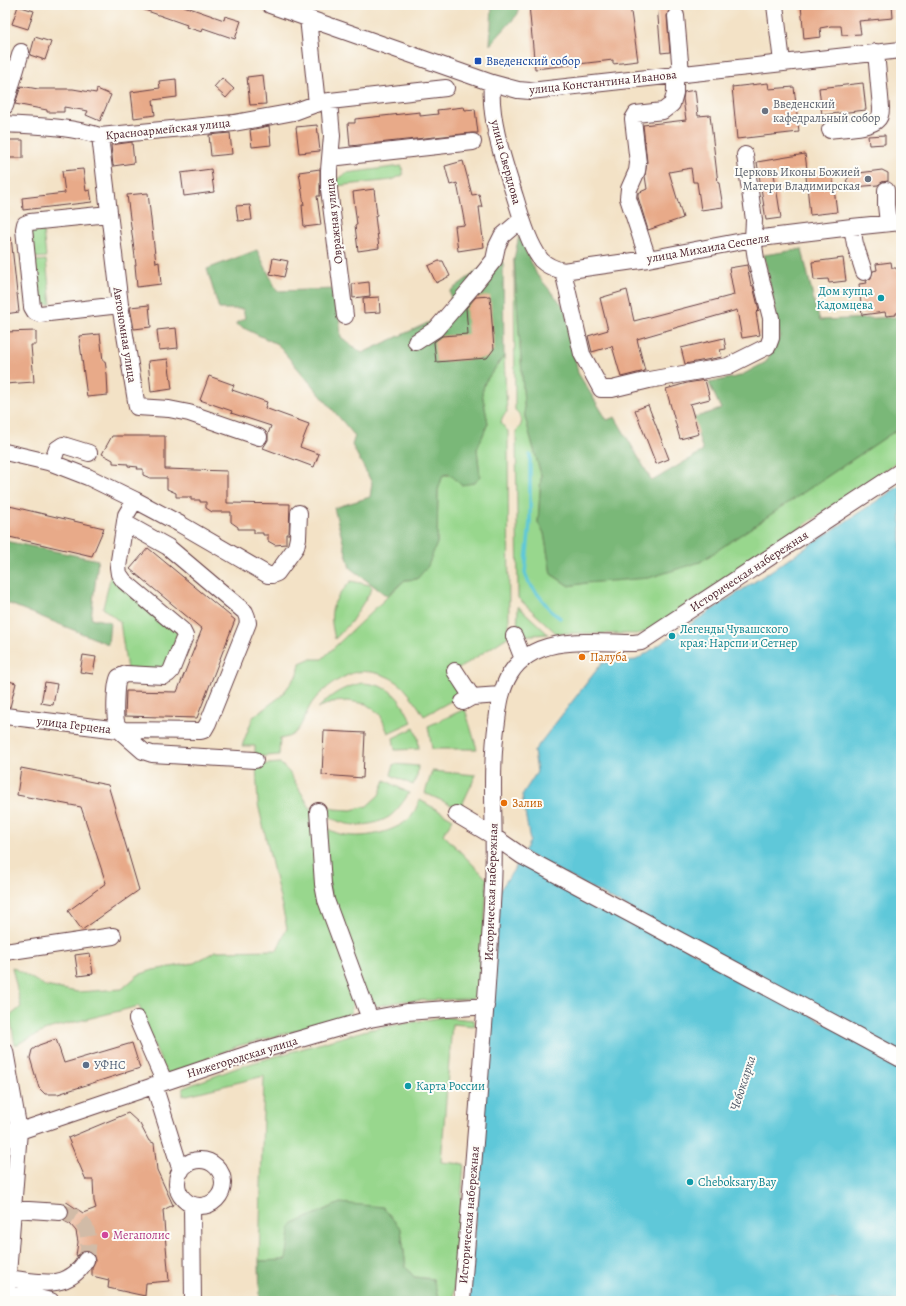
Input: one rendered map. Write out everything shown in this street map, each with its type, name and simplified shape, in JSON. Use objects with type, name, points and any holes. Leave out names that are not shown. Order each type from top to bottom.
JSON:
[{"type":"street","name":"улица Константина Иванова","points":[[270,5],[492,83],[518,90],[530,91],[901,50]]},
{"type":"street","points":[[775,5],[782,62]]},
{"type":"street","points":[[648,259],[628,198],[629,189],[637,171],[638,163],[633,119],[636,114],[664,110],[672,104],[678,74],[676,16]]},
{"type":"street","name":"Овражная улица","points":[[308,18],[322,102],[332,136],[329,189],[345,316]]},
{"type":"street","points":[[5,106],[21,52]]},
{"type":"street","points":[[830,130],[870,124],[877,121],[880,116],[881,108],[876,52]]},
{"type":"street","name":"улица Свердлова","points":[[492,83],[492,109],[498,139],[505,167],[522,219],[530,240],[542,261],[552,268],[563,271]]},
{"type":"street","name":"Красноармейская улица","points":[[5,124],[63,127],[85,131],[100,136],[234,123],[299,111],[322,102],[446,88]]},
{"type":"street","name":"Автономная улица","points":[[100,136],[120,305],[137,407],[169,409],[189,413],[259,437]]},
{"type":"street","points":[[339,157],[473,142]]},
{"type":"street","points":[[563,271],[582,354],[601,389],[612,389],[728,366],[768,346],[771,338],[771,318],[756,259],[753,239],[754,220],[745,155]]},
{"type":"street","points":[[886,190],[886,205],[895,223]]},
{"type":"street","points":[[110,214],[30,222],[25,224],[24,229],[32,307],[35,312],[40,314],[120,305]]},
{"type":"street","points":[[416,342],[436,329],[474,286],[494,260],[497,246],[502,236],[522,219]]},
{"type":"street","name":"улица Михаила Сеспеля","points":[[563,271],[648,259],[753,239],[895,223]]},
{"type":"street","points":[[852,227],[855,244],[864,272]]},
{"type":"street","points":[[52,463],[57,449],[63,445],[89,453]]},
{"type":"street","points":[[5,452],[52,463],[88,477],[135,500],[205,538],[265,574],[270,575],[277,572],[296,547],[298,538],[299,513]]},
{"type":"street","name":"Историческая набережная","points":[[462,1301],[486,1006],[493,884],[493,747],[500,695],[511,673],[523,659],[538,650],[562,642],[641,642],[901,471]]},
{"type":"street","points":[[125,523],[172,550],[245,612],[247,617],[248,623],[204,730],[124,730],[116,723],[117,684],[119,677],[126,674],[164,676],[168,674],[171,671],[185,636],[182,630],[121,577],[118,567],[125,523],[127,512],[135,500]]},
{"type":"street","points":[[514,636],[523,659]]},
{"type":"street","points":[[455,671],[468,700],[500,695]]},
{"type":"street","name":"улица Герцена","points":[[5,716],[119,730],[143,751],[152,754],[255,760]]},
{"type":"street","points":[[318,812],[323,884],[326,900],[370,1019]]},
{"type":"street","points":[[456,814],[493,836],[522,856],[901,1059]]},
{"type":"street","points":[[5,952],[113,936]]},
{"type":"street","name":"Нижегородская улица","points":[[12,1134],[248,1054],[370,1019],[407,1012],[486,1006]]},
{"type":"street","points":[[137,1019],[159,1083],[181,1171]]},
{"type":"street","points":[[5,1051],[12,1134],[13,1209],[6,1298],[34,1297],[51,1301]]},
{"type":"street","points":[[199,1160],[206,1160],[213,1163],[222,1174],[224,1181],[223,1188],[220,1196],[215,1202],[200,1206],[192,1205],[180,1194],[177,1186],[178,1178],[185,1165],[199,1160]]},
{"type":"street","points":[[192,1205],[193,1301]]},
{"type":"street","points":[[13,1209],[60,1212]]},
{"type":"street","points":[[8,1278],[52,1284],[66,1280],[75,1274],[86,1260]]},
{"type":"green space","points":[[492,5],[518,5],[518,14],[490,45]]},
{"type":"green space","points":[[402,166],[403,175],[392,180],[336,186],[335,179],[340,178],[346,173]]},
{"type":"green space","points":[[43,230],[46,257],[34,258],[31,231]]},
{"type":"green space","points":[[519,236],[537,275],[565,308],[578,373],[607,420],[615,417],[652,481],[703,451],[693,418],[721,409],[709,383],[740,376],[766,362],[780,336],[764,255],[802,249],[815,306],[820,320],[901,317],[901,427],[700,562],[649,578],[586,583],[569,586],[551,574],[544,533],[538,523],[541,475],[525,417],[514,259]]},
{"type":"green space","points":[[257,250],[277,291],[337,289],[341,337],[362,353],[452,312],[450,291],[488,263],[503,261],[504,356],[485,382],[482,393],[488,423],[477,449],[480,476],[475,483],[461,485],[450,474],[443,475],[438,490],[437,543],[428,566],[417,579],[405,580],[387,596],[350,568],[334,508],[370,497],[372,483],[352,445],[355,436],[277,344],[235,324],[245,318],[243,309],[219,309],[207,269]]},
{"type":"green space","points":[[514,259],[525,417],[541,475],[538,523],[544,533],[551,574],[569,586],[700,562],[901,427],[901,459],[651,630],[637,634],[556,633],[518,598],[516,431],[522,420],[520,415],[515,410]]},
{"type":"green space","points":[[46,260],[51,304],[39,305],[34,261]]},
{"type":"green space","points":[[504,356],[507,412],[503,416],[501,422],[508,431],[509,636],[452,673],[460,696],[424,716],[407,691],[394,680],[373,672],[353,673],[332,684],[315,699],[296,732],[280,739],[279,755],[255,757],[255,746],[242,746],[253,717],[281,696],[298,674],[300,663],[309,659],[322,659],[405,580],[417,579],[437,543],[438,490],[443,475],[480,476],[477,449],[488,423],[482,393],[485,382]]},
{"type":"green space","points":[[5,541],[98,560],[91,618],[110,622],[108,644],[5,602]]},
{"type":"green space","points":[[111,575],[178,632],[165,670],[127,670],[120,622],[103,608]]},
{"type":"green space","points":[[351,581],[370,585],[372,589],[351,622],[335,639],[332,621],[333,607],[339,595]]},
{"type":"green space","points":[[518,606],[548,634],[517,636]]},
{"type":"green space","points":[[362,683],[381,686],[388,690],[398,699],[412,722],[388,733],[380,714],[366,704],[348,701],[332,702],[318,708],[328,698],[338,692]]},
{"type":"green space","points":[[465,709],[477,749],[432,749],[428,726]]},
{"type":"green space","points":[[414,728],[418,738],[419,749],[395,750],[393,738]]},
{"type":"green space","points":[[280,763],[289,772],[312,811],[354,997],[351,1012],[341,1019],[238,1046],[171,1073],[166,1073],[139,1006],[51,1028],[15,1045],[10,1016],[21,1007],[12,967],[45,986],[78,992],[122,989],[138,975],[153,970],[194,963],[216,951],[277,950],[287,928],[258,804],[256,765]]},
{"type":"green space","points":[[394,764],[418,766],[417,776],[413,785],[391,775]]},
{"type":"green space","points":[[432,771],[476,775],[460,809],[425,793]]},
{"type":"green space","points":[[385,780],[409,793],[395,812],[381,821],[365,825],[339,822],[324,811],[317,802],[334,809],[351,810],[367,806],[379,795]]},
{"type":"green space","points":[[420,800],[453,819],[443,834],[487,879],[481,993],[477,997],[468,999],[403,1001],[377,1006],[363,994],[330,896],[324,823],[331,830],[351,836],[362,836],[384,832],[404,823],[411,817]]},
{"type":"green space","points":[[443,1017],[474,1020],[475,1026],[452,1024],[441,1162],[464,1164],[453,1301],[439,1301],[433,1279],[414,1277],[406,1268],[401,1229],[286,1260],[259,1261],[264,1076],[183,1096],[183,1088],[242,1066],[367,1030]]},
{"type":"green space","points":[[5,1143],[11,1144],[5,1250]]},
{"type":"green space","points":[[340,1203],[383,1207],[401,1229],[406,1267],[414,1277],[433,1279],[439,1301],[260,1301],[259,1261],[286,1260],[291,1225]]},
{"type":"water","points":[[901,485],[901,1054],[524,852],[530,841],[522,795],[537,772],[534,751],[602,663],[636,660]]},
{"type":"water","name":"Cheboksary Bay","points":[[521,859],[901,1064],[901,1301],[469,1301],[500,890]]},
{"type":"building","points":[[137,5],[181,5],[224,20],[225,16],[241,21],[235,39],[203,28],[202,32],[186,27],[187,25],[136,7]]},
{"type":"building","points":[[529,5],[630,5],[638,61],[613,64],[613,60],[535,69]]},
{"type":"building","points":[[657,5],[672,5],[672,8],[668,12],[667,16],[670,52],[661,53]]},
{"type":"building","points":[[801,5],[892,5],[893,18],[859,21],[861,34],[842,35],[841,26],[831,26],[820,28],[821,37],[804,39]]},
{"type":"building","points":[[18,6],[34,11],[28,29],[12,24]]},
{"type":"building","points":[[35,37],[51,42],[45,60],[30,55]]},
{"type":"building","points":[[263,75],[266,104],[250,105],[247,77]]},
{"type":"building","points":[[222,78],[234,89],[226,98],[214,87]]},
{"type":"building","points":[[176,79],[177,97],[153,100],[155,115],[134,118],[131,92],[160,88],[159,81]]},
{"type":"building","name":"Введенский кафедральный собор","points":[[768,83],[769,89],[794,87],[799,132],[737,139],[732,87]]},
{"type":"building","points":[[863,83],[866,110],[822,115],[819,88]]},
{"type":"building","points":[[21,86],[38,89],[73,89],[96,93],[97,89],[111,95],[100,121],[86,115],[88,111],[64,107],[64,112],[47,112],[47,110],[15,104]]},
{"type":"building","points":[[695,90],[698,116],[710,115],[718,183],[723,207],[701,210],[697,182],[693,182],[691,168],[669,172],[683,218],[648,230],[638,197],[638,193],[647,189],[645,176],[647,162],[643,125],[686,120],[683,99],[684,92]]},
{"type":"building","points":[[464,107],[465,110],[475,109],[478,133],[350,146],[348,123],[355,123],[355,119],[420,112],[420,116],[438,114],[437,110]]},
{"type":"building","points":[[317,125],[320,151],[299,153],[296,127]]},
{"type":"building","points":[[269,126],[271,145],[252,147],[250,130]]},
{"type":"building","points":[[230,133],[232,154],[211,156],[209,135]]},
{"type":"building","points":[[885,135],[885,144],[869,145],[868,136]]},
{"type":"building","points":[[5,140],[23,140],[23,158],[5,158]]},
{"type":"building","points":[[132,142],[134,163],[113,166],[111,145]]},
{"type":"building","points":[[805,154],[807,169],[774,174],[781,218],[766,220],[757,162]]},
{"type":"building","points":[[463,161],[472,195],[479,194],[482,207],[479,207],[484,247],[458,251],[455,226],[465,225],[457,183],[450,185],[445,166]]},
{"type":"building","points":[[83,169],[86,191],[90,190],[92,202],[23,210],[22,198],[65,193],[62,171]]},
{"type":"building","points":[[211,169],[214,192],[184,196],[181,173]]},
{"type":"building","points":[[320,169],[320,196],[317,196],[321,225],[304,227],[302,205],[304,205],[299,172]]},
{"type":"building","name":"Церковь Иконы Божией Матери Владимирская","points":[[882,170],[888,173],[888,181],[882,182],[878,185],[853,187],[846,181],[851,174]]},
{"type":"building","points":[[832,173],[837,212],[810,215],[806,176]]},
{"type":"building","points":[[374,189],[377,215],[375,216],[379,248],[358,251],[353,192]]},
{"type":"building","points":[[148,193],[156,263],[159,262],[161,284],[137,287],[136,265],[127,195]]},
{"type":"building","points":[[250,205],[252,220],[238,221],[236,206]]},
{"type":"building","points":[[11,237],[19,312],[5,314],[5,238]]},
{"type":"building","points":[[273,258],[288,261],[284,277],[270,274]]},
{"type":"building","points":[[843,258],[846,281],[829,283],[828,279],[814,280],[812,262]]},
{"type":"building","points":[[439,261],[443,261],[450,276],[436,283],[428,266]]},
{"type":"building","name":"Дом купца Кадомцева","points":[[891,262],[892,268],[901,270],[901,312],[896,313],[896,315],[886,316],[885,312],[862,315],[859,284],[867,283],[866,281],[871,278],[873,271],[877,270],[876,264]]},
{"type":"building","points":[[747,265],[751,285],[753,286],[759,310],[756,313],[760,335],[742,338],[737,310],[637,339],[645,371],[621,377],[612,346],[592,352],[588,336],[608,330],[600,298],[627,290],[634,321],[734,295],[729,268]]},
{"type":"building","points":[[369,282],[370,296],[353,298],[352,284]]},
{"type":"building","points":[[490,296],[494,349],[487,358],[436,362],[434,342],[442,336],[468,334],[466,308],[476,297]]},
{"type":"building","points":[[379,297],[380,312],[364,313],[363,298]]},
{"type":"building","points":[[149,305],[151,327],[134,329],[130,307]]},
{"type":"building","points":[[176,328],[178,348],[159,350],[157,330]]},
{"type":"building","points":[[36,331],[36,345],[31,345],[34,382],[5,384],[5,332]]},
{"type":"building","points":[[100,334],[103,361],[105,361],[107,374],[108,395],[87,397],[79,336]]},
{"type":"building","points":[[724,338],[726,349],[720,350],[722,357],[685,364],[681,348]]},
{"type":"building","points":[[168,359],[172,389],[151,392],[148,361]]},
{"type":"building","points":[[209,376],[234,385],[232,390],[267,402],[265,408],[309,424],[300,447],[319,454],[314,467],[263,448],[268,440],[268,434],[271,426],[231,413],[232,411],[200,400]]},
{"type":"building","points":[[705,380],[710,399],[690,404],[699,434],[680,439],[666,389]]},
{"type":"building","points":[[648,405],[669,459],[656,464],[635,410]]},
{"type":"building","points":[[112,436],[165,436],[165,469],[227,471],[227,503],[290,504],[289,534],[286,534],[286,544],[275,545],[268,541],[268,535],[263,535],[263,533],[254,533],[254,529],[238,529],[238,527],[231,522],[231,512],[212,512],[206,508],[206,502],[191,500],[191,497],[176,497],[176,493],[167,489],[167,478],[150,478],[143,475],[143,469],[128,466],[128,464],[113,463],[113,460],[102,454]]},
{"type":"building","points":[[5,505],[104,528],[92,556],[5,536]]},
{"type":"building","points":[[148,548],[235,620],[197,718],[125,716],[126,691],[177,692],[202,629],[130,569]]},
{"type":"building","points":[[83,655],[96,657],[93,674],[80,672]]},
{"type":"building","points":[[5,680],[16,683],[10,707],[5,707]]},
{"type":"building","points":[[45,682],[57,684],[53,705],[41,703]]},
{"type":"building","points":[[324,731],[365,733],[363,778],[322,775]]},
{"type":"building","points":[[21,768],[108,785],[139,890],[82,930],[68,911],[106,883],[81,807],[17,795]]},
{"type":"building","points":[[90,953],[93,974],[78,976],[75,955]]},
{"type":"building","name":"УФНС","points":[[56,1039],[64,1063],[132,1043],[140,1068],[58,1094],[45,1094],[39,1088],[30,1058],[32,1050],[39,1045]]},
{"type":"building","points":[[128,1113],[140,1124],[149,1141],[154,1143],[157,1170],[173,1205],[163,1210],[169,1281],[146,1283],[145,1296],[108,1288],[109,1280],[92,1276],[92,1267],[95,1261],[94,1256],[91,1252],[87,1251],[76,1256],[78,1242],[76,1231],[70,1224],[64,1221],[68,1218],[69,1213],[68,1207],[64,1204],[65,1201],[83,1213],[96,1208],[94,1201],[93,1180],[86,1180],[68,1138]]},
{"type":"waterway","points":[[530,455],[530,522],[525,573],[529,583],[551,611],[560,618]]},
{"type":"tunnel","points":[[60,1212],[77,1218],[86,1228],[88,1235],[88,1251],[86,1260]]},
{"type":"place","name":"Введенский собор","points":[[478,61]]},
{"type":"place","name":"Введенский кафедральный собор","points":[[765,111]]},
{"type":"place","name":"Церковь Иконы Божией Матери Владимирская","points":[[868,179]]},
{"type":"place","name":"Дом купца Кадомцева","points":[[881,298]]},
{"type":"place","name":"Легенды Чувашского края: Нарспи и Сетнер","points":[[672,636]]},
{"type":"place","name":"Палуба","points":[[582,657]]},
{"type":"place","name":"Залив","points":[[504,803]]},
{"type":"place","name":"УФНС","points":[[86,1065]]},
{"type":"place","name":"Карта России","points":[[408,1086]]},
{"type":"place","name":"Cheboksary Bay","points":[[690,1182]]},
{"type":"place","name":"Мегаполис","points":[[105,1235]]},
{"type":"water label","name":"Чебоксарка","points":[[742,1083]]}]
